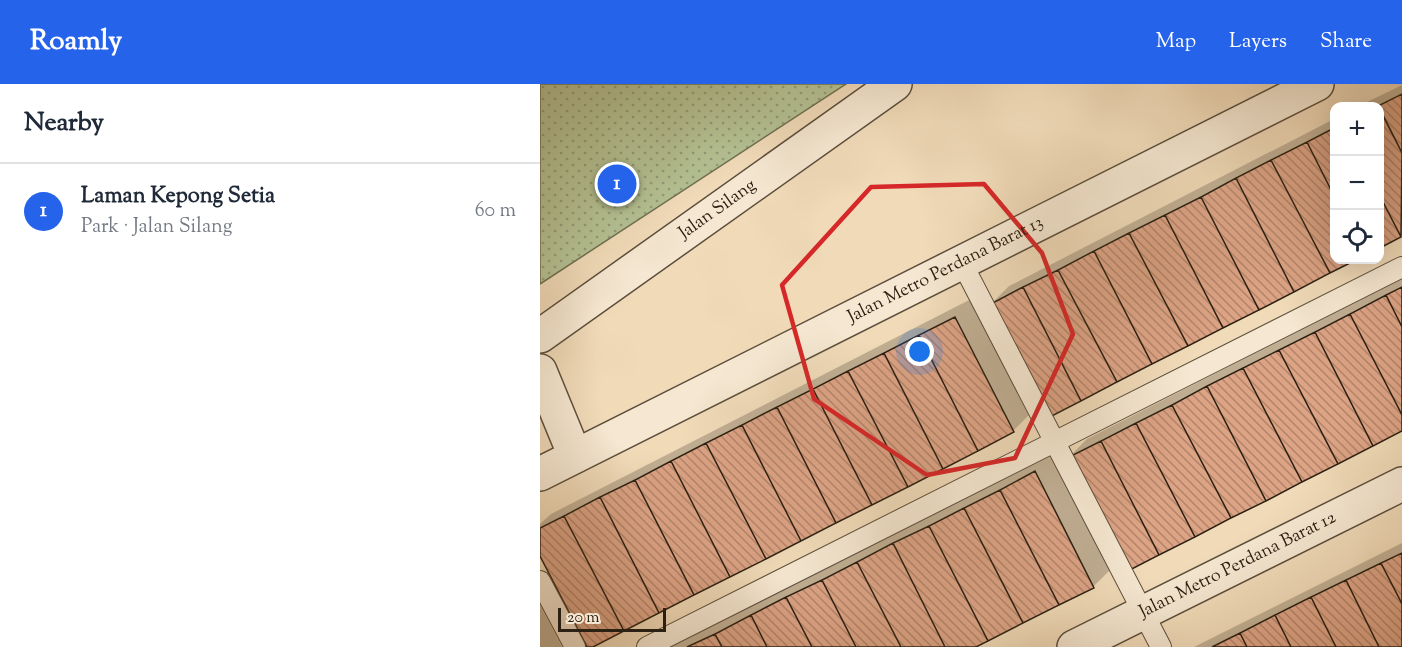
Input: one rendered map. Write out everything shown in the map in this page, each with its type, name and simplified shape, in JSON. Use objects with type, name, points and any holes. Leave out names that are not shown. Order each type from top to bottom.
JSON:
[{"type":"street","name":"Jalan Silang","points":[[540,336],[895,84]]},
{"type":"street","name":"Jalan Metro Perdana Barat 13","points":[[540,474],[1317,84]]},
{"type":"street","points":[[540,371],[575,456]]},
{"type":"street","name":"Jalan Metro Perdana Barat 12","points":[[1074,647],[1402,484]]},
{"type":"lane","points":[[962,262],[1145,612],[1161,647]]},
{"type":"lane","points":[[647,647],[1402,267]]},
{"type":"lane","points":[[540,581],[576,647]]},
{"type":"highlighted area","points":[[984,184],[1042,253],[1073,334],[1015,458],[927,475],[814,399],[782,285],[871,187]]},
{"type":"green space","points":[[540,84],[846,84],[540,284]]},
{"type":"building","points":[[1402,94],[1402,153],[1384,118],[1384,103]]},
{"type":"building","points":[[1384,117],[1402,153],[1401,237],[1384,204]]},
{"type":"building","points":[[1330,130],[1330,188],[1307,142]]},
{"type":"building","points":[[1307,142],[1330,188],[1330,264],[1348,264],[1330,273],[1271,160]]},
{"type":"building","points":[[1271,160],[1330,273],[1294,292],[1236,178]]},
{"type":"building","points":[[1236,178],[1294,292],[1259,310],[1201,197]]},
{"type":"building","points":[[1201,197],[1259,310],[1223,328],[1165,215]]},
{"type":"building","points":[[1384,204],[1401,237],[1384,246]]},
{"type":"building","points":[[1165,215],[1223,328],[1188,346],[1129,233]]},
{"type":"building","points":[[1129,233],[1188,346],[1152,364],[1094,251]]},
{"type":"building","points":[[1094,251],[1152,364],[1117,382],[1058,270]]},
{"type":"building","points":[[1058,270],[1117,382],[1081,401],[1023,287]]},
{"type":"building","points":[[1023,287],[1081,401],[1046,419],[987,306]]},
{"type":"building","points":[[1402,287],[1402,327],[1386,295]]},
{"type":"building","points":[[1386,295],[1402,327],[1402,415],[1350,314]]},
{"type":"building","points":[[1350,314],[1402,415],[1402,431],[1373,446],[1315,332]]},
{"type":"building","points":[[955,317],[1014,432],[978,451],[919,335]]},
{"type":"building","points":[[1315,332],[1373,446],[1338,464],[1279,350]]},
{"type":"building","points":[[919,335],[978,451],[943,469],[884,353]]},
{"type":"building","points":[[1279,350],[1338,464],[1302,482],[1243,368]]},
{"type":"building","points":[[884,353],[943,469],[908,487],[848,371]]},
{"type":"building","points":[[1243,368],[1302,482],[1266,501],[1207,386]]},
{"type":"building","points":[[848,371],[908,487],[872,505],[813,389]]},
{"type":"building","points":[[1207,386],[1266,501],[1231,518],[1172,405]]},
{"type":"building","points":[[813,389],[872,505],[836,523],[777,407]]},
{"type":"building","points":[[1172,405],[1231,518],[1195,537],[1136,423]]},
{"type":"building","points":[[777,407],[836,523],[801,541],[742,425]]},
{"type":"building","points":[[1136,423],[1195,537],[1159,555],[1101,441]]},
{"type":"building","points":[[742,425],[801,541],[766,559],[706,443]]},
{"type":"building","points":[[1101,441],[1159,555],[1124,573],[1065,459]]},
{"type":"building","points":[[706,443],[766,559],[730,577],[671,461]]},
{"type":"building","points":[[671,461],[730,577],[694,595],[635,480]]},
{"type":"building","points":[[1035,471],[1094,588],[1059,605],[1000,490]]},
{"type":"building","points":[[635,480],[694,595],[659,613],[600,497]]},
{"type":"building","points":[[1000,490],[1059,605],[1023,623],[964,508]]},
{"type":"building","points":[[600,497],[659,613],[624,631],[564,516]]},
{"type":"building","points":[[964,508],[1023,623],[988,641],[929,526]]},
{"type":"building","points":[[564,516],[624,631],[593,647],[587,647],[540,556],[540,528]]},
{"type":"building","points":[[929,526],[988,641],[976,647],[945,647],[893,543]]},
{"type":"building","points":[[893,543],[945,647],[901,647],[857,562]]},
{"type":"building","points":[[1402,553],[1402,604],[1381,563]]},
{"type":"building","points":[[857,562],[901,647],[856,647],[822,580]]},
{"type":"building","points":[[1381,563],[1402,604],[1402,647],[1379,647],[1346,580]]},
{"type":"building","points":[[822,580],[856,647],[812,647],[786,597]]},
{"type":"building","points":[[1346,580],[1379,647],[1336,647],[1311,597]]},
{"type":"building","points":[[786,597],[812,647],[767,647],[751,615]]},
{"type":"building","points":[[1311,597],[1336,647],[1291,647],[1275,615]]},
{"type":"building","points":[[751,615],[767,647],[722,647],[715,634]]},
{"type":"building","points":[[1275,615],[1291,647],[1247,647],[1240,633]]},
{"type":"building","points":[[1240,633],[1247,647],[1212,647]]},
{"type":"building","points":[[715,634],[722,647],[687,647]]},
{"type":"place","name":"Laman Kepong Setia","points":[[617,184]]}]
